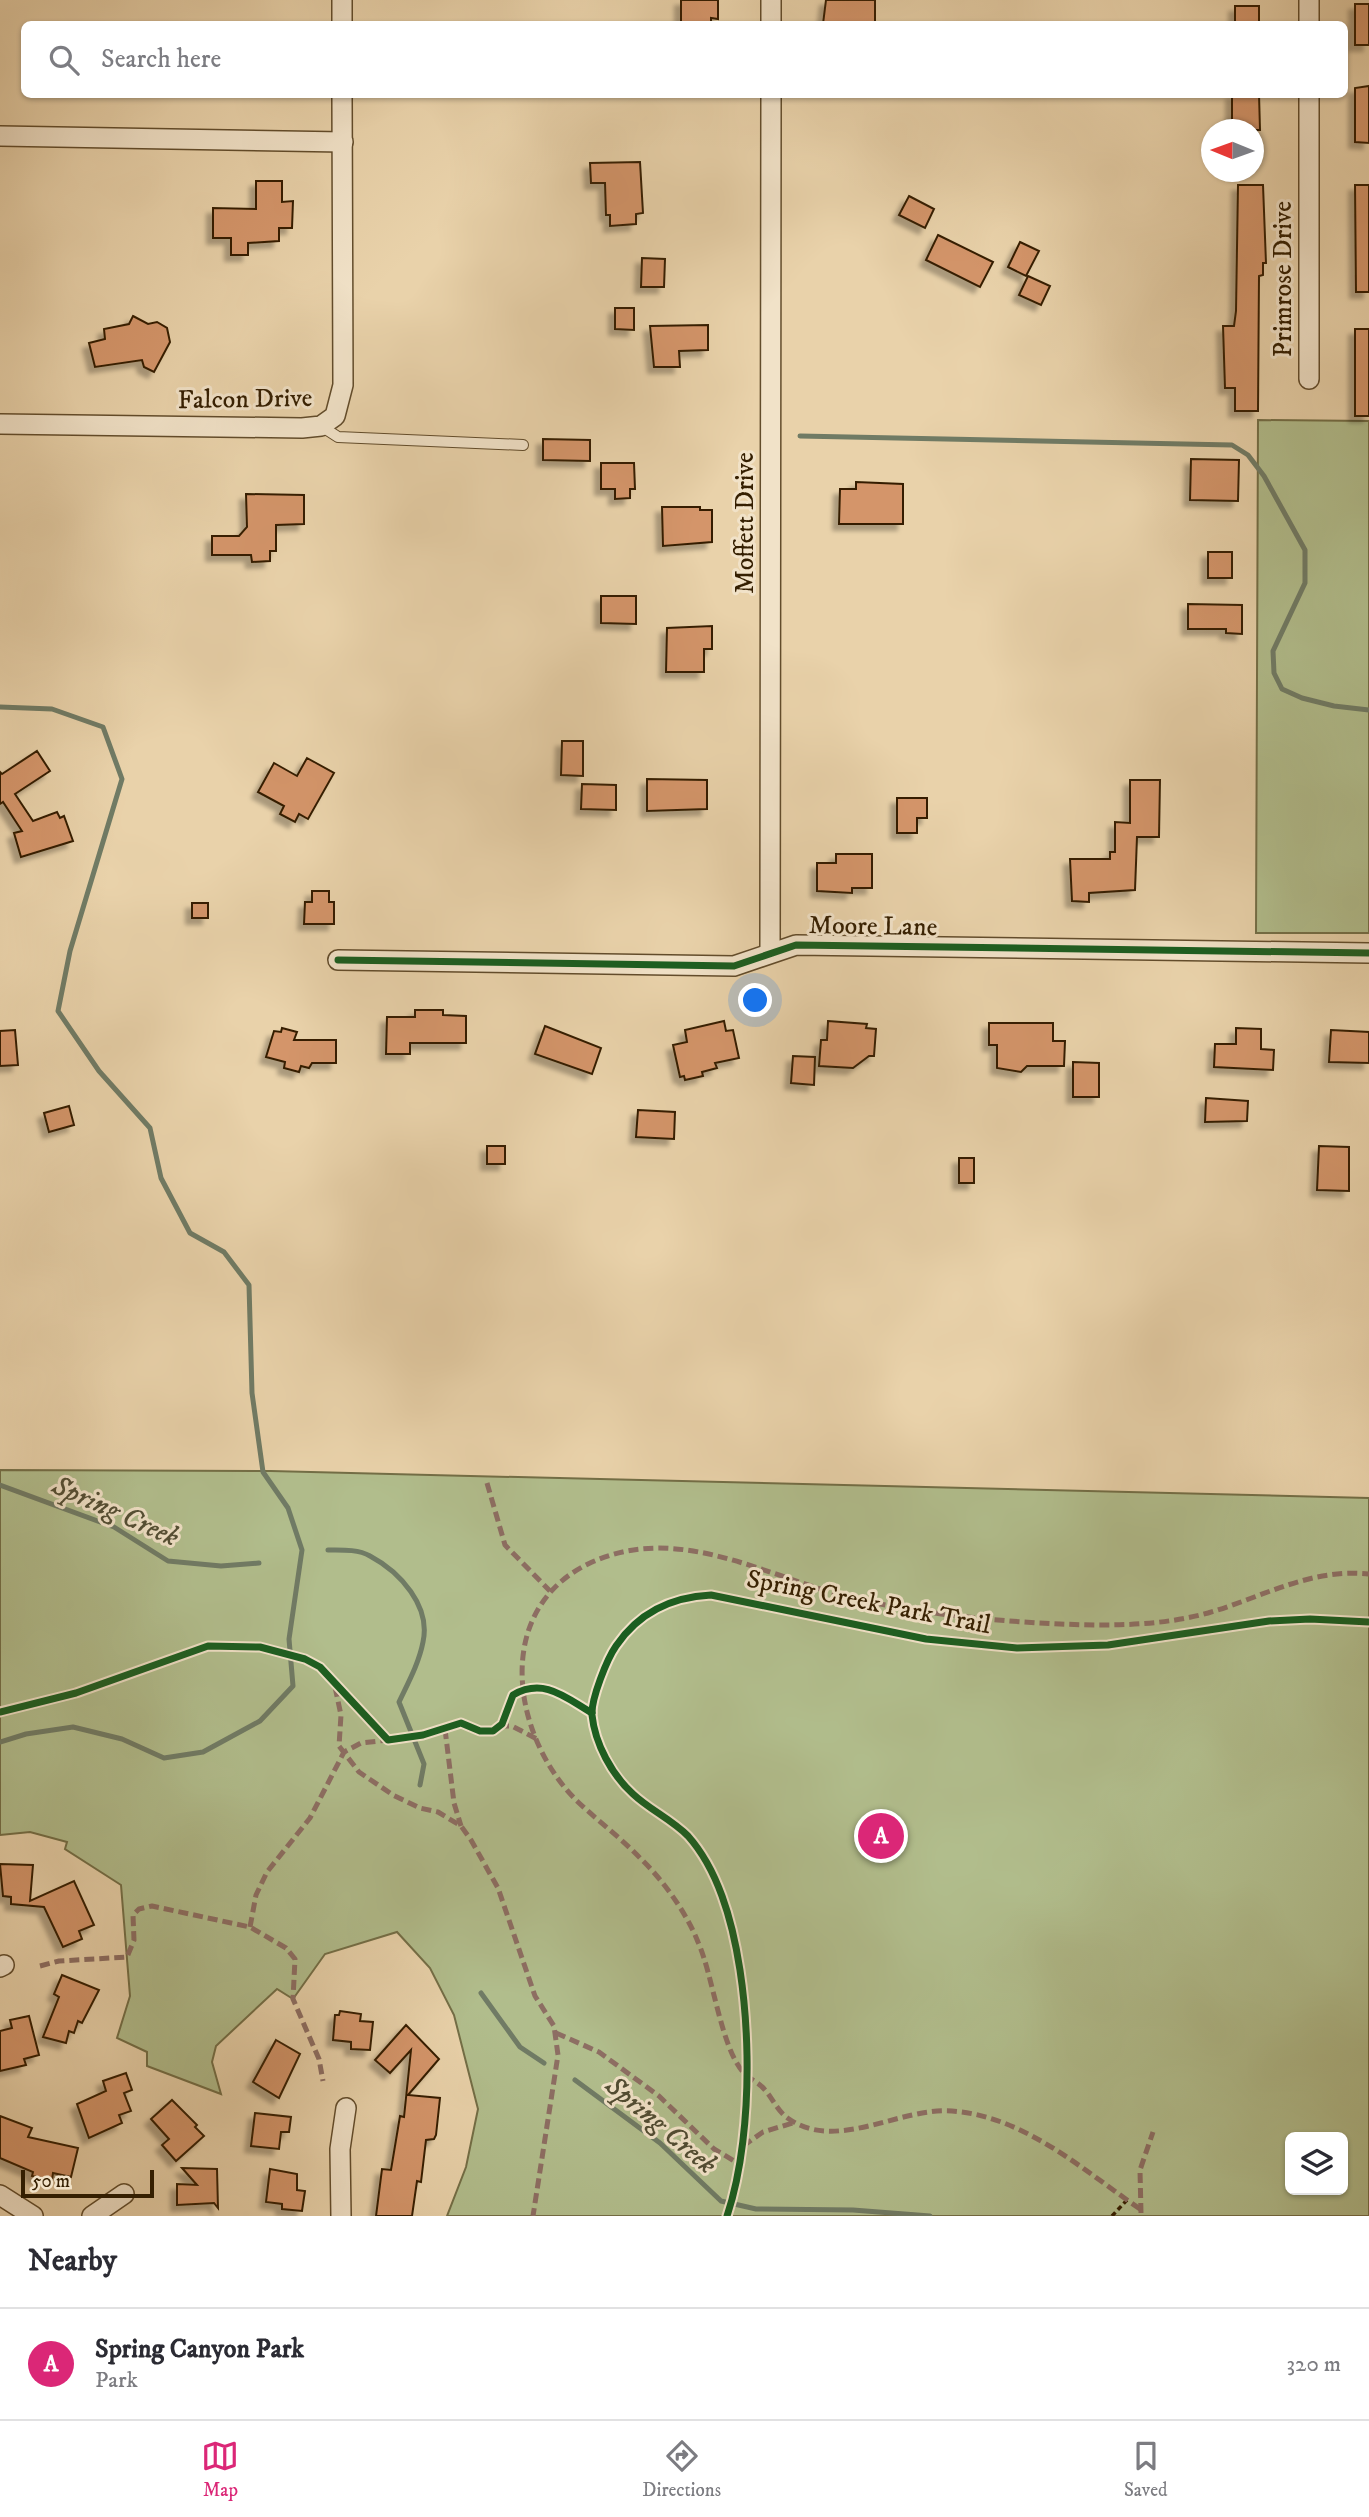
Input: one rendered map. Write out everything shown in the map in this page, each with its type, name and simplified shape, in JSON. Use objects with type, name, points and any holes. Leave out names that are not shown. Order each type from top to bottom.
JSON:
[{"type":"street","points":[[342,0],[342,21]]},
{"type":"street","points":[[771,0],[771,21]]},
{"type":"street","points":[[1309,0],[1309,21]]},
{"type":"street","name":"Falcon Drive","points":[[0,424],[321,426],[335,416],[342,385],[342,98]]},
{"type":"street","name":"Moffett Drive","points":[[770,952],[771,98]]},
{"type":"street","name":"Primrose Drive","points":[[1308,379],[1309,98]]},
{"type":"street","points":[[0,136],[343,142]]},
{"type":"street","name":"Moore Lane","points":[[338,961],[734,966],[796,945],[1369,953]]},
{"type":"street","points":[[341,2216],[340,2149],[346,2108]]},
{"type":"street","points":[[92,2216],[124,2194]]},
{"type":"street","points":[[0,2195],[33,2216]]},
{"type":"lane","points":[[321,426],[338,437],[523,445]]},
{"type":"path","points":[[1112,2216],[1127,2200]]},
{"type":"green space","points":[[1258,420],[1369,421],[1369,933],[1256,933]]},
{"type":"green space","points":[[0,1470],[271,1471],[1369,1498],[1369,2216],[447,2216],[466,2167],[478,2109],[454,2015],[430,1968],[397,1932],[325,1954],[293,1999],[277,1989],[216,2046],[212,2062],[221,2094],[147,2066],[147,2052],[117,2038],[130,1996],[121,1885],[65,1849],[67,1842],[30,1832],[0,1835]]},
{"type":"building","points":[[681,0],[718,0],[718,19],[681,21]]},
{"type":"building","points":[[826,0],[875,0],[875,21],[823,21]]},
{"type":"building","points":[[1355,4],[1369,4],[1369,45],[1355,45]]},
{"type":"building","points":[[1235,6],[1259,6],[1259,21],[1235,21]]},
{"type":"building","points":[[1369,86],[1369,143],[1355,142],[1355,88]]},
{"type":"building","points":[[1232,98],[1259,98],[1260,119],[1232,119]]},
{"type":"building","points":[[640,162],[643,213],[636,214],[636,224],[610,226],[610,215],[606,215],[605,183],[591,183],[590,163]]},
{"type":"building","points":[[256,181],[282,181],[282,202],[293,201],[292,228],[279,228],[279,241],[248,243],[248,255],[231,255],[231,238],[213,238],[213,208],[256,209]]},
{"type":"building","points":[[1238,185],[1263,185],[1266,263],[1263,263],[1263,275],[1259,276],[1258,411],[1235,411],[1235,388],[1225,388],[1223,326],[1234,326],[1236,311]]},
{"type":"building","points":[[1355,185],[1369,185],[1369,292],[1356,292]]},
{"type":"building","points":[[909,196],[934,209],[925,228],[899,215]]},
{"type":"building","points":[[938,235],[993,262],[980,287],[926,260]]},
{"type":"building","points":[[1020,242],[1039,251],[1026,276],[1008,267]]},
{"type":"building","points":[[642,258],[665,259],[664,287],[641,287]]},
{"type":"building","points":[[1028,276],[1050,286],[1041,305],[1019,295]]},
{"type":"building","points":[[615,308],[634,308],[634,330],[615,329]]},
{"type":"building","points":[[133,316],[148,324],[157,322],[167,328],[170,342],[154,372],[144,367],[142,360],[95,367],[89,343],[105,339],[104,329],[129,324]]},
{"type":"building","points":[[708,325],[708,350],[679,351],[680,367],[654,367],[650,326]]},
{"type":"building","points":[[1355,329],[1369,329],[1369,416],[1355,416]]},
{"type":"building","points":[[543,439],[590,440],[590,461],[543,460]]},
{"type":"building","points":[[1191,459],[1239,460],[1238,501],[1190,500]]},
{"type":"building","points":[[601,463],[634,463],[635,489],[630,489],[630,498],[615,499],[615,489],[601,489]]},
{"type":"building","points":[[856,482],[903,484],[903,524],[839,524],[840,489],[856,489]]},
{"type":"building","points":[[246,494],[304,495],[304,524],[276,525],[276,551],[270,551],[270,561],[252,562],[251,555],[212,555],[212,536],[239,536],[247,527]]},
{"type":"building","points":[[662,507],[700,507],[700,510],[712,510],[712,542],[663,546]]},
{"type":"building","points":[[1208,552],[1232,552],[1232,578],[1208,578]]},
{"type":"building","points":[[601,596],[636,596],[636,624],[601,623]]},
{"type":"building","points":[[1188,604],[1242,605],[1242,634],[1226,633],[1226,629],[1188,629]]},
{"type":"building","points":[[712,626],[712,649],[704,649],[704,672],[666,672],[667,628]]},
{"type":"building","points":[[562,741],[583,741],[583,776],[561,775]]},
{"type":"building","points":[[37,751],[50,771],[15,794],[33,821],[57,812],[60,818],[64,816],[73,841],[21,857],[14,833],[22,831],[3,802],[0,804],[0,772],[2,774]]},
{"type":"building","points":[[307,758],[334,773],[308,819],[299,814],[295,822],[280,814],[284,806],[258,792],[274,763],[297,776]]},
{"type":"building","points":[[647,779],[707,780],[707,809],[647,811]]},
{"type":"building","points":[[1130,780],[1160,780],[1159,837],[1137,837],[1135,890],[1089,893],[1089,902],[1072,901],[1070,859],[1110,859],[1110,852],[1115,852],[1115,822],[1130,823]]},
{"type":"building","points":[[582,784],[616,785],[616,810],[581,809]]},
{"type":"building","points":[[897,798],[927,798],[927,818],[917,818],[917,833],[897,833]]},
{"type":"building","points":[[836,854],[872,854],[872,888],[852,888],[852,893],[817,891],[817,863],[836,863]]},
{"type":"building","points":[[312,891],[329,891],[329,902],[334,902],[334,924],[304,924],[305,902],[312,902]]},
{"type":"building","points":[[192,903],[208,903],[208,918],[192,918]]},
{"type":"building","points":[[415,1010],[443,1010],[443,1015],[466,1016],[466,1043],[410,1043],[410,1054],[386,1054],[387,1017],[415,1017]]},
{"type":"building","points":[[724,1021],[726,1031],[733,1030],[739,1058],[715,1063],[717,1068],[702,1072],[703,1076],[685,1080],[684,1076],[680,1077],[673,1045],[687,1042],[685,1030]]},
{"type":"building","points":[[828,1021],[867,1024],[866,1028],[876,1029],[874,1056],[869,1056],[853,1068],[819,1066],[821,1040],[827,1040]]},
{"type":"building","points":[[989,1023],[1053,1023],[1053,1041],[1065,1041],[1064,1066],[1027,1066],[1021,1072],[997,1068],[997,1045],[989,1045]]},
{"type":"building","points":[[545,1026],[601,1048],[592,1074],[535,1054]]},
{"type":"building","points":[[282,1028],[297,1032],[294,1040],[336,1040],[336,1063],[312,1063],[309,1068],[301,1066],[299,1072],[284,1068],[285,1062],[266,1057],[274,1031],[281,1032]]},
{"type":"building","points":[[1236,1028],[1261,1029],[1261,1049],[1274,1050],[1273,1070],[1214,1067],[1215,1044],[1236,1044]]},
{"type":"building","points":[[15,1030],[18,1065],[0,1066],[0,1031]]},
{"type":"building","points":[[1331,1030],[1369,1032],[1369,1063],[1329,1062]]},
{"type":"building","points":[[793,1056],[815,1057],[814,1085],[791,1083]]},
{"type":"building","points":[[1073,1062],[1099,1063],[1099,1097],[1073,1097]]},
{"type":"building","points":[[1206,1098],[1248,1101],[1247,1121],[1205,1122]]},
{"type":"building","points":[[69,1106],[74,1125],[49,1132],[44,1113]]},
{"type":"building","points":[[638,1110],[675,1112],[674,1139],[636,1137]]},
{"type":"building","points":[[487,1146],[505,1146],[505,1164],[487,1164]]},
{"type":"building","points":[[1319,1146],[1349,1147],[1349,1191],[1317,1190]]},
{"type":"building","points":[[959,1158],[974,1158],[974,1183],[959,1183]]},
{"type":"building","points":[[0,1864],[33,1865],[30,1901],[74,1881],[94,1925],[79,1931],[82,1939],[63,1947],[44,1907],[11,1904],[11,1897],[3,1896]]},
{"type":"building","points":[[62,1975],[99,1990],[82,2023],[78,2021],[74,2033],[69,2031],[66,2043],[43,2037],[59,1997],[54,1994]]},
{"type":"building","points":[[340,2011],[361,2014],[360,2021],[373,2022],[370,2050],[351,2049],[351,2042],[333,2040],[335,2015],[339,2015]]},
{"type":"building","points":[[29,2016],[39,2055],[24,2059],[26,2065],[0,2071],[0,2031],[12,2028],[10,2020]]},
{"type":"building","points":[[406,2025],[439,2059],[408,2095],[440,2098],[436,2135],[434,2139],[426,2140],[421,2182],[417,2181],[412,2216],[376,2216],[382,2169],[391,2170],[400,2116],[404,2117],[411,2050],[390,2073],[375,2060]]},
{"type":"building","points":[[276,2040],[300,2054],[279,2098],[253,2082]]},
{"type":"building","points":[[126,2073],[132,2090],[124,2093],[131,2111],[119,2115],[122,2123],[89,2138],[77,2104],[106,2091],[103,2081]]},
{"type":"building","points":[[172,2100],[204,2136],[176,2161],[162,2145],[169,2139],[151,2119]]},
{"type":"building","points":[[255,2113],[291,2117],[289,2132],[281,2132],[279,2149],[251,2146]]},
{"type":"building","points":[[0,2116],[32,2128],[28,2137],[78,2148],[71,2177],[53,2173],[52,2180],[32,2176],[33,2172],[0,2158]]},
{"type":"building","points":[[182,2168],[217,2169],[218,2208],[214,2203],[177,2205],[177,2184],[197,2185]]},
{"type":"building","points":[[270,2169],[297,2174],[297,2190],[305,2191],[302,2211],[282,2209],[282,2204],[266,2202]]},
{"type":"waterway","points":[[800,436],[1232,445],[1248,455],[1264,476],[1305,550],[1305,583],[1273,651],[1274,673],[1282,689],[1302,698],[1334,706],[1369,710]]},
{"type":"waterway","points":[[0,707],[52,709],[103,727],[122,779],[70,951],[58,1011],[99,1071],[150,1128],[161,1178],[190,1233],[224,1252],[249,1285],[252,1393],[263,1472],[288,1508],[302,1550],[289,1639],[293,1686],[260,1721],[203,1752],[164,1758],[122,1739],[73,1727],[26,1734],[0,1742]]},
{"type":"waterway","name":"Spring Creek","points":[[0,1485],[114,1527],[168,1561],[221,1566],[259,1563]]},
{"type":"waterway","name":"Spring Creek","points":[[328,1550],[355,1551],[370,1556],[392,1571],[418,1603],[424,1629],[423,1642],[399,1702],[424,1764],[420,1785]]},
{"type":"waterway","name":"Spring Creek","points":[[481,1993],[520,2047],[544,2063]]},
{"type":"waterway","name":"Spring Creek","points":[[575,2080],[660,2143],[721,2201],[756,2209],[853,2210],[930,2216]]},
{"type":"marked path","points":[[487,1483],[505,1545],[550,1591]]},
{"type":"marked path","points":[[1140,2209],[1052,2147],[1004,2123],[978,2115],[952,2111],[932,2112],[848,2130],[827,2131],[808,2128],[785,2116],[763,2087],[746,2075],[736,2062],[723,2030],[698,1942],[673,1897],[633,1851],[578,1802],[550,1766],[530,1723],[525,1700],[523,1654],[528,1632],[544,1601],[568,1576],[588,1564],[622,1552],[656,1548],[690,1550],[723,1558],[824,1590],[907,1609],[1060,1624],[1116,1625],[1172,1620],[1208,1613],[1307,1579],[1347,1573],[1369,1574]]},
{"type":"marked path","points":[[335,1687],[341,1715],[339,1746],[359,1772],[393,1795],[420,1808],[438,1812],[461,1826],[471,1840],[498,1888],[535,1996],[554,2026],[558,2055],[533,2216]]},
{"type":"marked path","points":[[499,1726],[512,1726],[537,1739]]},
{"type":"marked path","points":[[445,1729],[454,1803],[461,1826]]},
{"type":"marked path","points":[[250,1927],[256,1895],[267,1872],[310,1818],[344,1752],[361,1743],[388,1740]]},
{"type":"marked path","points":[[40,1966],[59,1961],[127,1957],[134,1940],[133,1915],[139,1909],[152,1906],[250,1927],[286,1948],[295,1959],[293,1999],[319,2059],[323,2081]]},
{"type":"marked path","points":[[556,2033],[599,2052],[659,2096],[714,2149],[741,2165]]},
{"type":"marked path","points":[[743,2146],[763,2132],[796,2122]]},
{"type":"marked path","points":[[1141,2213],[1140,2170],[1153,2132]]},
{"type":"cycle path","points":[[338,960],[734,966],[796,945],[1369,953]]},
{"type":"cycle path","name":"Spring Creek Park Trail","points":[[727,2216],[743,2142],[747,2056],[740,1970],[732,1931],[719,1888],[704,1857],[688,1836],[640,1800],[618,1778],[601,1748],[592,1715],[597,1690],[608,1660],[635,1624],[669,1603],[711,1595],[926,1639],[1017,1648],[1108,1645],[1269,1621],[1310,1619],[1369,1622]]},
{"type":"cycle path","points":[[0,1712],[76,1693],[208,1646],[260,1647],[305,1659],[320,1667],[388,1740],[423,1735],[461,1723],[480,1731],[493,1731],[502,1724],[513,1695],[535,1688],[564,1696],[592,1713]]},
{"type":"place","name":"Spring Canyon Park","points":[[881,1836]]}]
